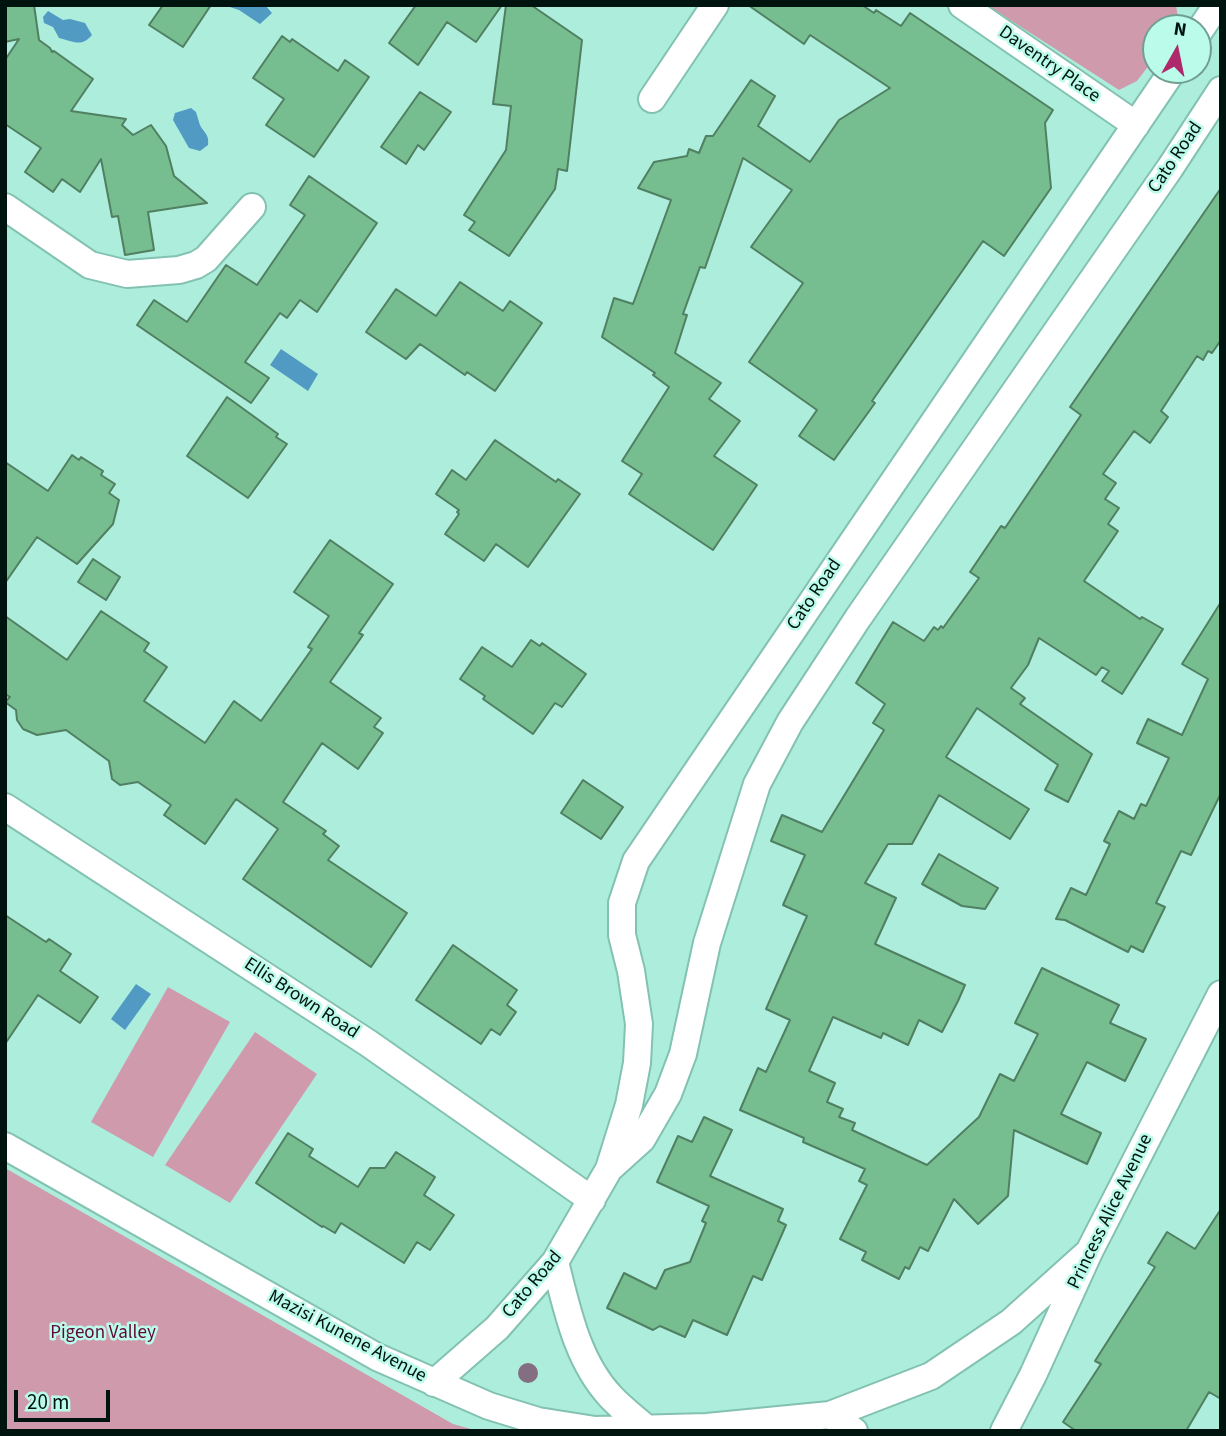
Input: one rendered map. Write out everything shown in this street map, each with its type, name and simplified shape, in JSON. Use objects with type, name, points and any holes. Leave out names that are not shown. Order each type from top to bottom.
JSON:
[{"type":"street","points":[[652,99],[715,5]]},
{"type":"street","name":"Daventry Place","points":[[962,5],[1136,125]]},
{"type":"street","name":"Cato Road","points":[[433,1383],[497,1328],[555,1262],[609,1169],[629,1105],[637,1063],[639,1024],[622,935],[622,903],[636,861],[1164,84]]},
{"type":"street","name":"Cato Road","points":[[609,1169],[642,1139],[668,1094],[683,1054],[707,943],[757,784],[790,722],[1221,90]]},
{"type":"street","points":[[5,207],[90,265],[127,274],[179,270],[196,265],[206,259],[252,207]]},
{"type":"street","name":"Ellis Brown Road","points":[[5,807],[368,1042],[592,1200]]},
{"type":"street","name":"Princess Alice Avenue","points":[[1004,1431],[1033,1375],[1088,1252],[1221,994]]},
{"type":"street","name":"Mazisi Kunene Avenue","points":[[5,1146],[377,1357],[489,1406],[538,1421],[595,1430],[648,1430],[830,1415],[931,1376],[1011,1322],[1088,1252]]},
{"type":"street","points":[[555,1262],[569,1316],[586,1362],[611,1397],[648,1430]]},
{"type":"street","points":[[830,1415],[854,1431]]},
{"type":"green space","points":[[987,5],[1176,5],[1178,14],[1142,14],[1142,74],[1137,81],[1119,90]]},
{"type":"green space","points":[[168,987],[230,1022],[153,1157],[91,1122]]},
{"type":"green space","points":[[255,1032],[317,1074],[230,1203],[165,1165]]},
{"type":"green space","name":"Pigeon Valley","points":[[5,1168],[453,1424],[478,1431],[5,1431]]},
{"type":"water","points":[[224,5],[265,5],[272,13],[260,24],[239,10]]},
{"type":"water","points":[[48,11],[63,20],[85,23],[92,35],[80,42],[59,38],[53,27],[44,23],[43,17]]},
{"type":"water","points":[[191,108],[196,112],[208,138],[208,145],[200,151],[189,148],[173,120],[175,113]]},
{"type":"water","points":[[281,349],[318,374],[308,391],[270,365]]},
{"type":"water","points":[[136,984],[151,994],[125,1030],[111,1019]]},
{"type":"building","points":[[5,5],[34,5],[39,40],[52,52],[93,79],[71,111],[126,119],[122,125],[133,135],[151,125],[166,146],[174,176],[207,203],[148,212],[154,250],[125,255],[118,216],[112,217],[101,159],[80,192],[62,179],[53,192],[25,172],[41,148],[5,124],[5,60],[19,39],[5,42]]},
{"type":"building","points":[[163,5],[211,5],[183,47],[149,25]]},
{"type":"building","points":[[416,5],[502,5],[476,42],[447,22],[418,65],[389,43]]},
{"type":"building","points":[[506,5],[531,5],[582,40],[567,171],[558,169],[555,189],[509,256],[469,230],[475,222],[464,215],[506,150],[511,106],[493,104]]},
{"type":"building","points":[[748,5],[862,5],[874,13],[876,10],[901,26],[910,13],[1053,110],[1045,123],[1051,188],[1004,256],[983,241],[834,460],[799,436],[817,410],[749,362],[803,283],[751,247],[792,190],[743,158],[705,268],[700,267],[683,314],[687,315],[675,353],[721,383],[709,399],[740,421],[714,456],[757,485],[713,550],[629,494],[642,474],[622,461],[669,387],[653,375],[655,373],[602,337],[614,298],[633,304],[671,200],[638,188],[654,162],[687,156],[689,149],[699,153],[706,136],[713,136],[751,80],[775,96],[758,126],[810,162],[839,120],[890,88],[810,35],[804,44]]},
{"type":"building","points":[[282,36],[290,42],[292,39],[338,71],[345,60],[369,77],[314,157],[266,125],[284,99],[253,78]]},
{"type":"building","points":[[420,92],[451,112],[424,150],[418,145],[406,164],[381,147]]},
{"type":"building","points":[[309,176],[377,223],[317,312],[300,300],[287,318],[280,313],[245,362],[269,378],[251,403],[137,325],[154,300],[187,322],[226,265],[257,285],[305,215],[290,205]]},
{"type":"building","points":[[1221,188],[1221,340],[1212,353],[1208,351],[1203,360],[1197,356],[1161,411],[1168,417],[1150,443],[1134,431],[1103,474],[1116,483],[1105,499],[1119,508],[1108,524],[1118,531],[1084,581],[1140,619],[1142,617],[1163,629],[1122,694],[1102,681],[1109,671],[1102,667],[1096,675],[1039,638],[1028,665],[1011,688],[1025,698],[1020,704],[1092,754],[1068,802],[1045,790],[1058,765],[977,708],[946,757],[1029,809],[1010,839],[939,795],[912,844],[888,844],[865,883],[896,898],[875,944],[965,985],[958,1001],[942,1032],[919,1020],[908,1045],[883,1033],[881,1038],[833,1017],[809,1071],[835,1083],[827,1102],[843,1109],[839,1117],[855,1123],[852,1130],[927,1165],[979,1117],[1000,1074],[1014,1081],[1038,1034],[1015,1023],[1042,968],[1119,1005],[1110,1023],[1146,1039],[1125,1081],[1087,1062],[1061,1114],[1101,1133],[1087,1164],[1014,1130],[1008,1196],[978,1224],[954,1199],[928,1251],[920,1247],[909,1269],[905,1267],[899,1279],[862,1260],[866,1252],[840,1239],[867,1185],[859,1181],[865,1169],[740,1110],[758,1068],[766,1072],[790,1020],[766,1009],[807,916],[783,905],[805,855],[771,841],[782,815],[822,832],[884,730],[873,723],[885,704],[856,683],[893,622],[924,641],[934,627],[938,630],[941,626],[943,628],[979,578],[970,572],[1001,526],[1005,528],[1081,415],[1070,407]]},
{"type":"building","points":[[460,282],[503,311],[510,301],[542,323],[495,391],[467,372],[465,375],[420,344],[406,359],[366,332],[396,289],[436,316]]},
{"type":"building","points":[[227,397],[278,434],[276,437],[287,444],[248,498],[187,456]]},
{"type":"building","points":[[495,440],[556,482],[558,479],[580,494],[528,567],[496,544],[484,561],[445,534],[459,510],[436,494],[452,470],[466,480]]},
{"type":"building","points":[[72,455],[79,460],[81,457],[103,471],[101,475],[115,484],[109,493],[119,500],[113,524],[77,564],[37,537],[5,583],[5,462],[48,491]]},
{"type":"building","points":[[330,540],[393,584],[359,633],[363,635],[330,682],[381,718],[374,727],[383,733],[358,769],[322,743],[283,802],[326,831],[323,834],[339,846],[328,860],[407,913],[371,967],[243,879],[278,829],[236,799],[205,844],[164,815],[171,805],[138,782],[120,785],[112,779],[109,761],[66,730],[37,735],[23,729],[17,720],[16,710],[5,702],[10,697],[5,694],[5,616],[67,660],[101,611],[149,643],[144,651],[167,667],[144,701],[205,743],[234,701],[261,721],[312,649],[308,647],[329,616],[294,592]]},
{"type":"building","points":[[93,559],[120,577],[106,600],[78,582]]},
{"type":"building","points":[[1221,602],[1221,793],[1191,855],[1181,851],[1156,903],[1165,907],[1143,952],[1131,946],[1128,952],[1065,920],[1056,919],[1071,888],[1086,895],[1110,844],[1104,841],[1119,811],[1134,819],[1141,804],[1146,806],[1169,758],[1137,743],[1148,719],[1182,735],[1208,679],[1182,664]]},
{"type":"building","points":[[531,640],[540,646],[542,643],[586,674],[562,707],[555,703],[533,734],[483,699],[485,696],[460,679],[482,647],[512,667]]},
{"type":"building","points":[[583,780],[623,807],[601,839],[561,813]]},
{"type":"building","points":[[939,854],[998,888],[985,909],[962,906],[922,884]]},
{"type":"building","points":[[5,915],[46,942],[49,939],[71,954],[60,971],[98,997],[80,1023],[38,995],[5,1044]]},
{"type":"building","points":[[453,945],[517,990],[507,1005],[516,1012],[500,1035],[491,1029],[481,1044],[416,1000]]},
{"type":"building","points":[[704,1117],[732,1130],[710,1176],[783,1209],[778,1221],[786,1225],[762,1280],[753,1276],[727,1335],[693,1320],[685,1337],[660,1326],[653,1330],[607,1308],[624,1273],[656,1289],[665,1270],[690,1262],[706,1223],[702,1221],[709,1206],[657,1182],[678,1136],[692,1142]]},
{"type":"building","points":[[288,1133],[313,1149],[309,1156],[358,1187],[370,1168],[385,1168],[396,1152],[435,1177],[424,1195],[454,1215],[430,1250],[417,1242],[404,1263],[341,1223],[335,1233],[322,1227],[256,1183]]},
{"type":"building","points":[[1221,1209],[1221,1399],[1209,1392],[1186,1431],[1076,1431],[1063,1422],[1101,1364],[1095,1361],[1155,1267],[1148,1263],[1167,1232],[1195,1249]]}]
